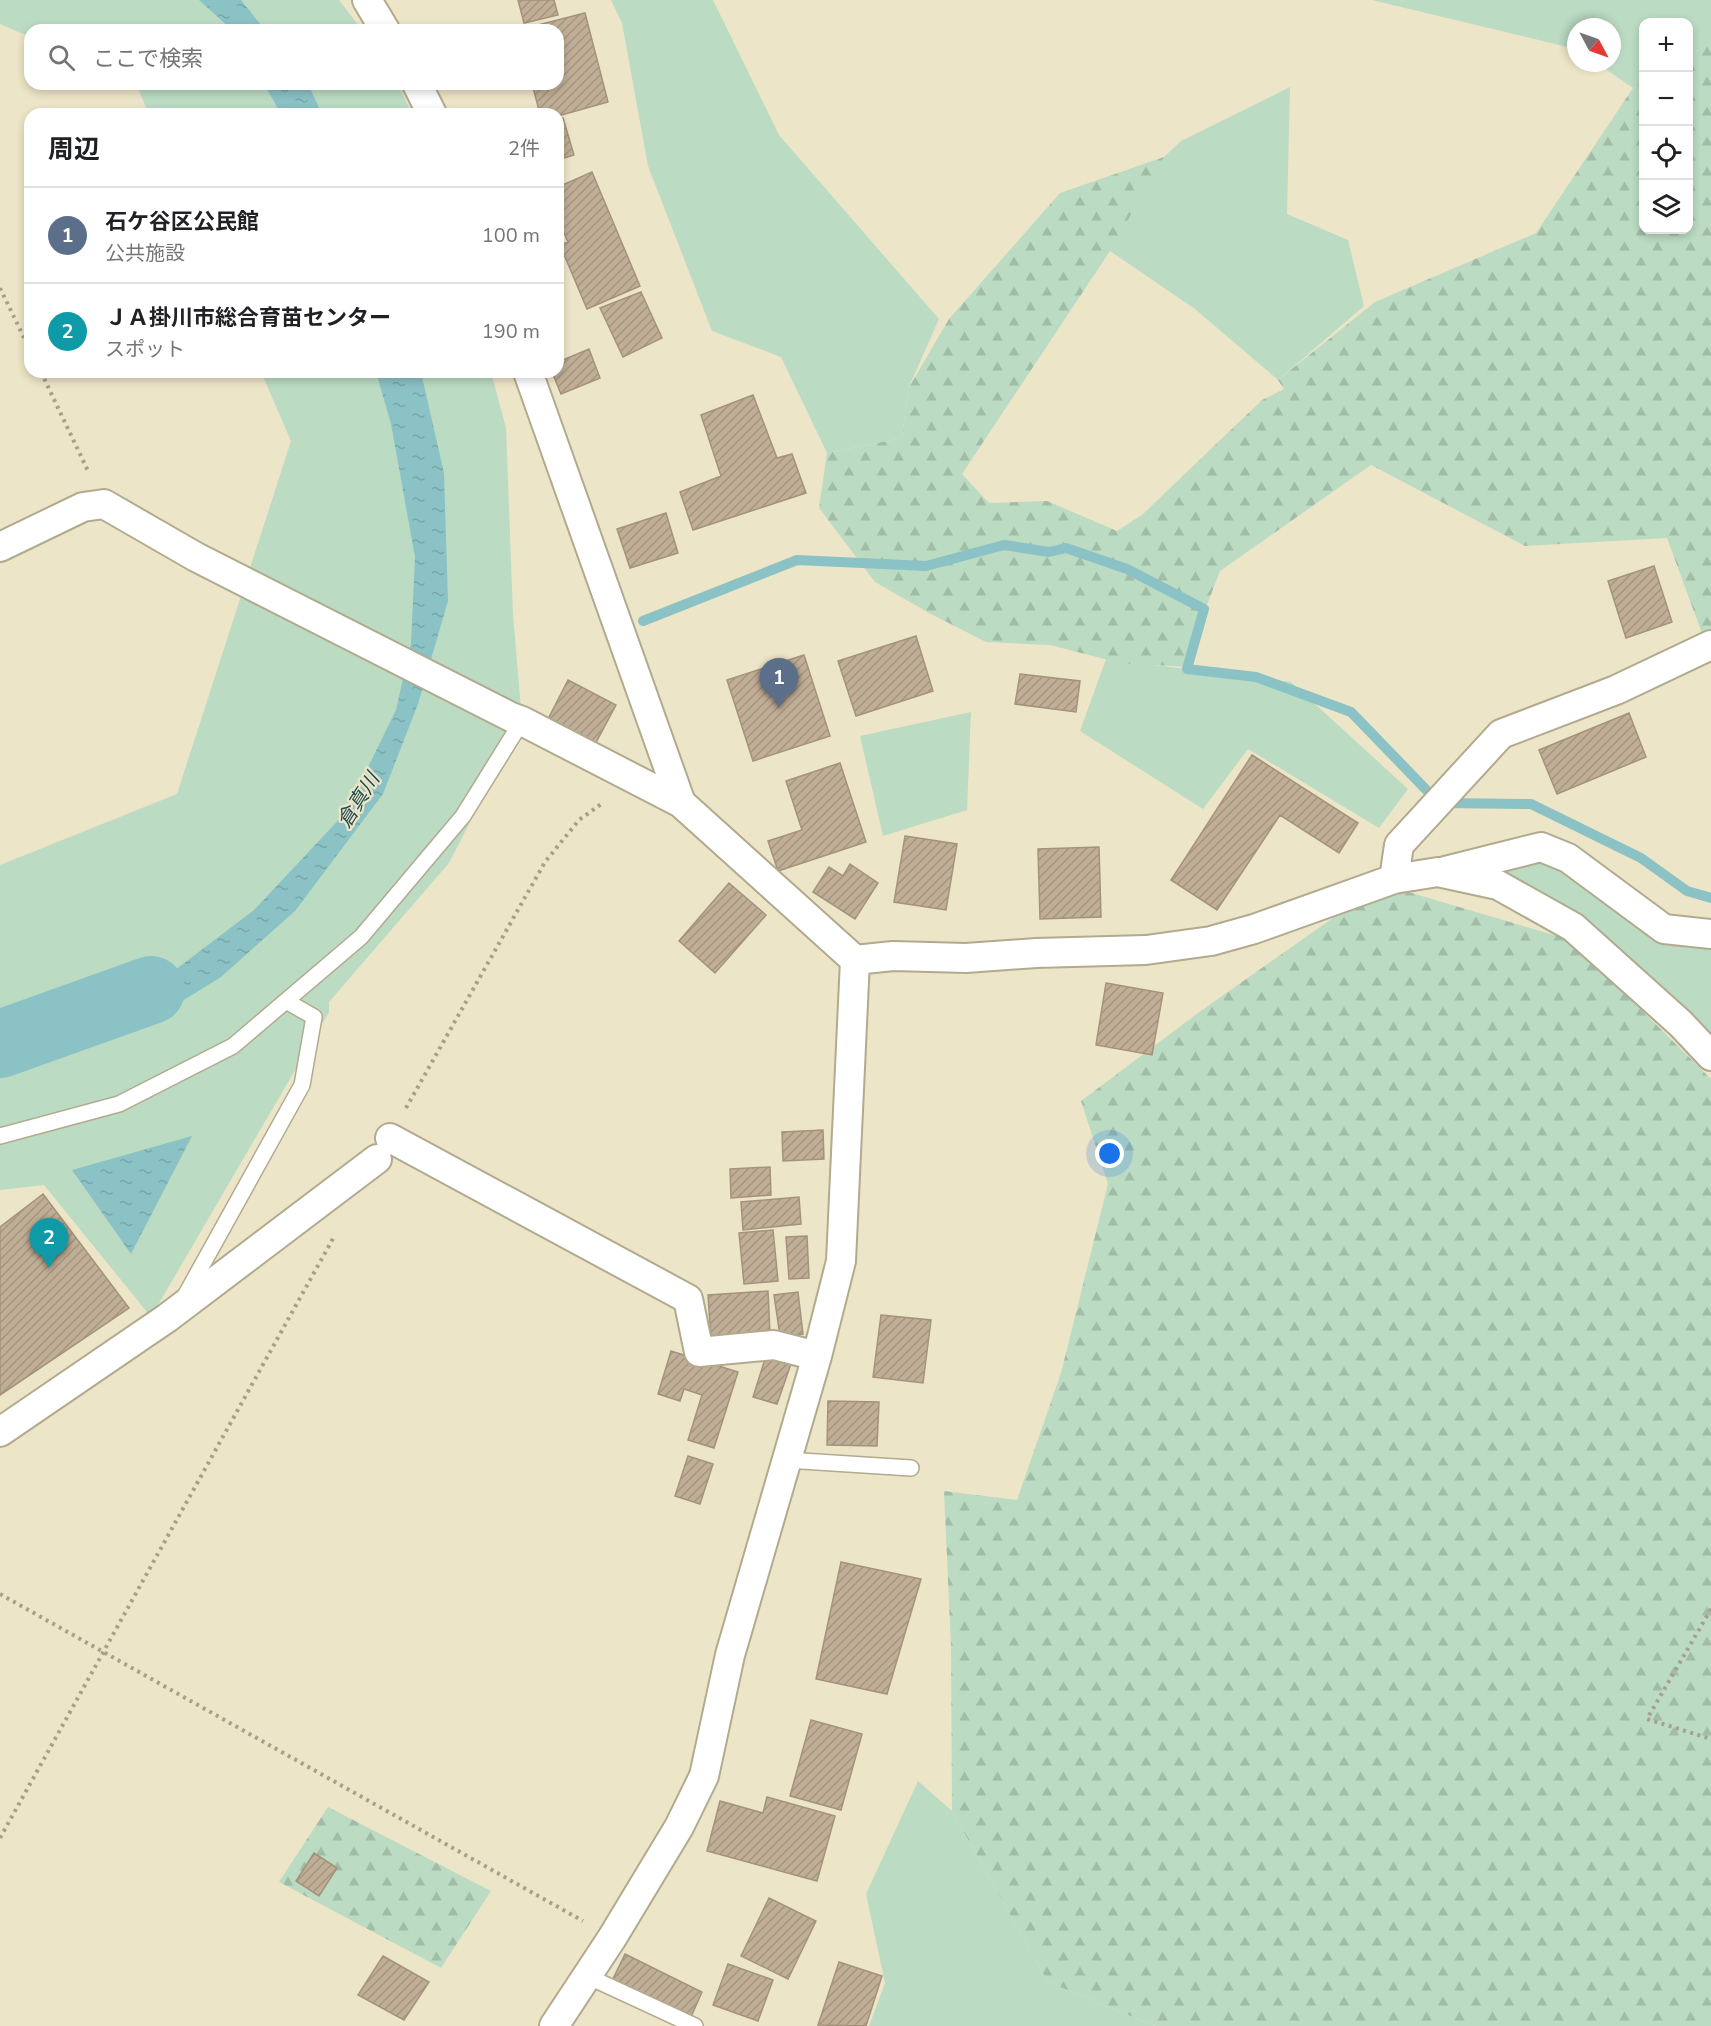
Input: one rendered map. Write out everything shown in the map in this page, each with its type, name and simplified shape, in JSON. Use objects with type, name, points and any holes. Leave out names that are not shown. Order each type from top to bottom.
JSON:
[{"type":"street","points":[[367,0],[381,24]]},
{"type":"street","points":[[420,90],[429,108]]},
{"type":"street","points":[[530,378],[681,803]]},
{"type":"street","points":[[0,547],[83,507],[104,504],[196,557],[681,803],[855,960],[893,956],[966,958],[1036,953],[1146,950],[1211,941],[1254,929],[1394,879],[1438,873],[1541,847],[1568,858],[1664,929],[1711,934]]},
{"type":"street","points":[[1394,879],[1399,845],[1501,735],[1616,690],[1711,645]]},
{"type":"street","points":[[1438,873],[1498,885],[1574,927],[1681,1024],[1711,1056]]},
{"type":"street","points":[[554,2026],[612,1938],[679,1827],[704,1776],[729,1655],[818,1356],[841,1261],[855,960]]},
{"type":"street","points":[[0,1432],[176,1312],[383,1149],[688,1299],[699,1352],[774,1345],[818,1356]]},
{"type":"lane","points":[[0,1136],[119,1104],[233,1046],[361,937],[463,816],[516,719]]},
{"type":"lane","points":[[176,1312],[302,1085],[314,1017],[286,1001]]},
{"type":"lane","points":[[786,1461],[911,1468]]},
{"type":"lane","points":[[587,1976],[695,2026]]},
{"type":"path","points":[[0,288],[24,338]]},
{"type":"path","points":[[43,378],[104,504]]},
{"type":"path","points":[[383,1149],[545,862],[579,820],[635,779]]},
{"type":"path","points":[[0,1838],[337,1231]]},
{"type":"path","points":[[0,1594],[612,1938]]},
{"type":"path","points":[[1711,1609],[1647,1719],[1711,1739]]},
{"type":"green space","points":[[0,0],[339,0],[357,24],[24,24],[24,34],[0,24]]},
{"type":"green space","points":[[611,0],[713,0],[779,135],[939,319],[908,389],[902,438],[827,453],[781,357],[712,331],[648,166],[622,23]]},
{"type":"green space","points":[[1372,0],[1711,0],[1711,43],[1693,54],[1693,18],[1639,18],[1639,84],[1633,88],[1610,72],[1621,72],[1621,18],[1567,18],[1567,47]]},
{"type":"green space","points":[[1711,43],[1711,646],[1707,647],[1667,538],[1525,546],[1371,465],[1220,571],[1188,667],[1120,663],[1050,645],[986,642],[875,582],[819,508],[827,453],[902,438],[908,389],[949,319],[1060,193],[1164,157],[1110,251],[962,474],[989,503],[1047,501],[1117,531],[1142,515],[1262,400],[1284,389],[1278,380],[1375,302],[1536,233],[1633,88],[1639,84],[1639,234],[1693,234],[1693,54]]},
{"type":"green space","points":[[1290,87],[1287,214],[1348,240],[1364,306],[1278,380],[1195,309],[1110,251],[1132,198],[1148,172],[1181,141]]},
{"type":"green space","points":[[139,90],[401,90],[409,108],[146,108]]},
{"type":"green space","points":[[264,378],[493,378],[506,428],[513,614],[522,721],[449,863],[329,1002],[329,1012],[151,1317],[44,1185],[0,1190],[0,865],[177,794],[291,441]]},
{"type":"green space","points":[[1106,659],[1291,682],[1408,789],[1379,828],[1248,749],[1203,809],[1080,731]]},
{"type":"green space","points":[[971,712],[967,810],[883,836],[860,736]]},
{"type":"green space","points":[[1568,858],[1663,940],[1711,950],[1711,1033],[1573,927],[1484,865]]},
{"type":"green space","points":[[1381,884],[1571,940],[1711,1079],[1711,2026],[1155,2026],[1048,1982],[952,1811],[951,1647],[944,1491],[1017,1500],[1061,1373],[1108,1184],[1081,1101],[1198,1013]]},
{"type":"green space","points":[[918,1781],[952,1811],[1048,1982],[1155,2026],[869,2026],[885,1983],[866,1894]]},
{"type":"green space","points":[[328,1807],[491,1891],[441,1968],[279,1882]]},
{"type":"water","points":[[199,0],[241,0],[260,24],[225,24]]},
{"type":"water","points":[[267,90],[311,90],[319,108],[278,108]]},
{"type":"water","points":[[378,378],[422,378],[444,473],[448,601],[418,704],[383,794],[295,911],[221,977],[134,1031],[0,1070],[0,1044],[63,1021],[175,970],[254,910],[346,812],[396,710],[411,643],[415,557],[391,424]]},
{"type":"water","points":[[192,1136],[131,1254],[72,1170]]},
{"type":"building","points":[[518,0],[554,0],[558,15],[524,23]]},
{"type":"building","points":[[585,13],[608,102],[564,114],[564,108],[538,108],[534,90],[564,90],[564,24],[542,24]]},
{"type":"building","points":[[564,121],[574,155],[564,158]]},
{"type":"building","points":[[592,172],[640,286],[587,309],[564,254],[564,244],[568,242],[564,233],[564,184]]},
{"type":"building","points":[[641,292],[662,338],[623,357],[600,308]]},
{"type":"building","points":[[589,349],[600,378],[561,394],[554,378],[564,378],[564,359]]},
{"type":"building","points":[[753,395],[777,458],[792,454],[806,493],[693,530],[680,492],[721,476],[701,415]]},
{"type":"building","points":[[666,513],[678,553],[630,568],[617,529]]},
{"type":"building","points":[[1654,566],[1672,622],[1626,638],[1608,581]]},
{"type":"building","points":[[916,636],[933,691],[856,716],[838,661]]},
{"type":"building","points":[[804,655],[830,736],[753,761],[727,680]]},
{"type":"building","points":[[1020,674],[1080,681],[1076,712],[1015,704]]},
{"type":"building","points":[[568,680],[616,705],[592,750],[545,725]]},
{"type":"building","points":[[1629,713],[1646,757],[1557,794],[1539,750]]},
{"type":"building","points":[[1252,755],[1358,823],[1339,853],[1280,815],[1217,910],[1171,880]]},
{"type":"building","points":[[840,763],[866,842],[778,871],[768,841],[802,830],[786,781]]},
{"type":"building","points":[[905,836],[957,844],[946,910],[894,902]]},
{"type":"building","points":[[1099,847],[1101,917],[1040,919],[1038,849]]},
{"type":"building","points":[[850,864],[878,883],[855,919],[813,892],[829,867],[843,876]]},
{"type":"building","points":[[729,883],[766,915],[715,973],[679,941]]},
{"type":"building","points":[[1106,983],[1163,993],[1152,1055],[1096,1045]]},
{"type":"building","points":[[823,1130],[824,1159],[783,1161],[782,1132]]},
{"type":"building","points":[[770,1167],[771,1195],[731,1198],[730,1169]]},
{"type":"building","points":[[43,1194],[129,1308],[0,1395],[0,1227]]},
{"type":"building","points":[[799,1197],[801,1224],[743,1230],[741,1202]]},
{"type":"building","points":[[773,1230],[778,1281],[744,1284],[739,1233]]},
{"type":"building","points":[[807,1236],[809,1278],[789,1279],[786,1237]]},
{"type":"building","points":[[768,1291],[770,1333],[711,1338],[708,1295]]},
{"type":"building","points":[[798,1292],[803,1334],[780,1336],[774,1295]]},
{"type":"building","points":[[881,1315],[931,1320],[923,1383],[873,1377]]},
{"type":"building","points":[[671,1351],[738,1372],[714,1448],[688,1440],[702,1395],[684,1389],[680,1401],[658,1394]]},
{"type":"building","points":[[766,1356],[791,1364],[777,1404],[753,1397]]},
{"type":"building","points":[[828,1401],[879,1402],[877,1446],[827,1445]]},
{"type":"building","points":[[688,1456],[713,1464],[700,1504],[675,1496]]},
{"type":"building","points":[[841,1562],[921,1579],[887,1694],[816,1679]]},
{"type":"building","points":[[811,1720],[862,1734],[841,1810],[790,1796]]},
{"type":"building","points":[[767,1797],[835,1816],[817,1881],[707,1851],[720,1801],[763,1813]]},
{"type":"building","points":[[314,1853],[337,1868],[319,1896],[296,1881]]},
{"type":"building","points":[[769,1898],[816,1921],[788,1979],[741,1956]]},
{"type":"building","points":[[625,1954],[702,1992],[690,2019],[612,1981]]},
{"type":"building","points":[[383,1956],[429,1982],[404,2020],[358,1995]]},
{"type":"building","points":[[839,1962],[882,1976],[866,2026],[818,2025]]},
{"type":"building","points":[[728,1964],[773,1980],[758,2021],[713,2005]]},
{"type":"waterway","points":[[643,621],[797,560],[926,566],[1004,545],[1049,552],[1066,548],[1127,569],[1204,609],[1187,669],[1256,677],[1351,712],[1439,803],[1531,804],[1641,858],[1687,891],[1711,898]]},
{"type":"waterway","name":"倉真川","points":[[0,1044],[151,990]]},
{"type":"place","name":"石ケ谷区公民館","points":[[779,708]]},
{"type":"place","name":"ＪＡ掛川市総合育苗センター","points":[[49,1268]]}]
